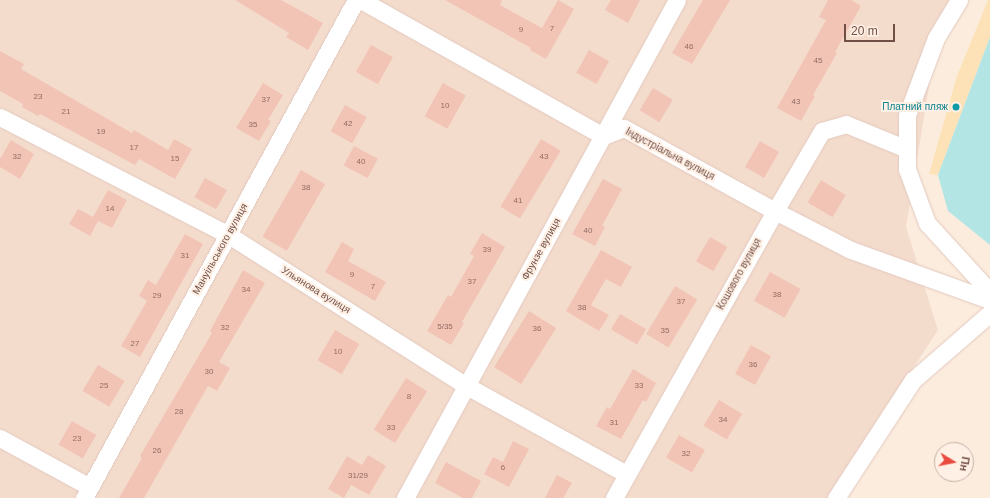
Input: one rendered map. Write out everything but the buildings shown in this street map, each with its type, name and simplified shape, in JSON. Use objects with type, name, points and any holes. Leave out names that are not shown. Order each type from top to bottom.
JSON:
[{"type":"street","name":"Мануільського вулиця","points":[[87,493],[356,0]]},
{"type":"street","points":[[360,0],[603,136]]},
{"type":"street","name":"Фрунзе вулиця","points":[[405,498],[465,385],[677,0]]},
{"type":"street","points":[[959,0],[936,38],[906,114],[907,169],[927,223],[990,292]]},
{"type":"street","name":"Ульянова вулиця","points":[[0,118],[227,234],[465,385],[626,474]]},
{"type":"street","name":"Кошового вулиця","points":[[614,498],[626,474],[775,211],[822,131],[846,124],[907,149]]},
{"type":"street","name":"Індустріальна вулиця","points":[[603,136],[624,128],[775,211],[851,250],[990,300]]},
{"type":"street","points":[[836,498],[913,380],[990,313]]},
{"type":"street","points":[[0,438],[87,493]]},
{"type":"shaded area","points":[[0,0],[966,0],[934,56],[906,227],[938,330],[829,498],[0,498]]},
{"type":"sand","name":"Платний пляж","points":[[988,0],[990,0],[990,37],[938,175],[929,174],[957,76]]},
{"type":"water","points":[[990,37],[990,245],[948,211],[938,175]]},
{"type":"place","name":"Платний пляж","points":[[956,107]]}]
